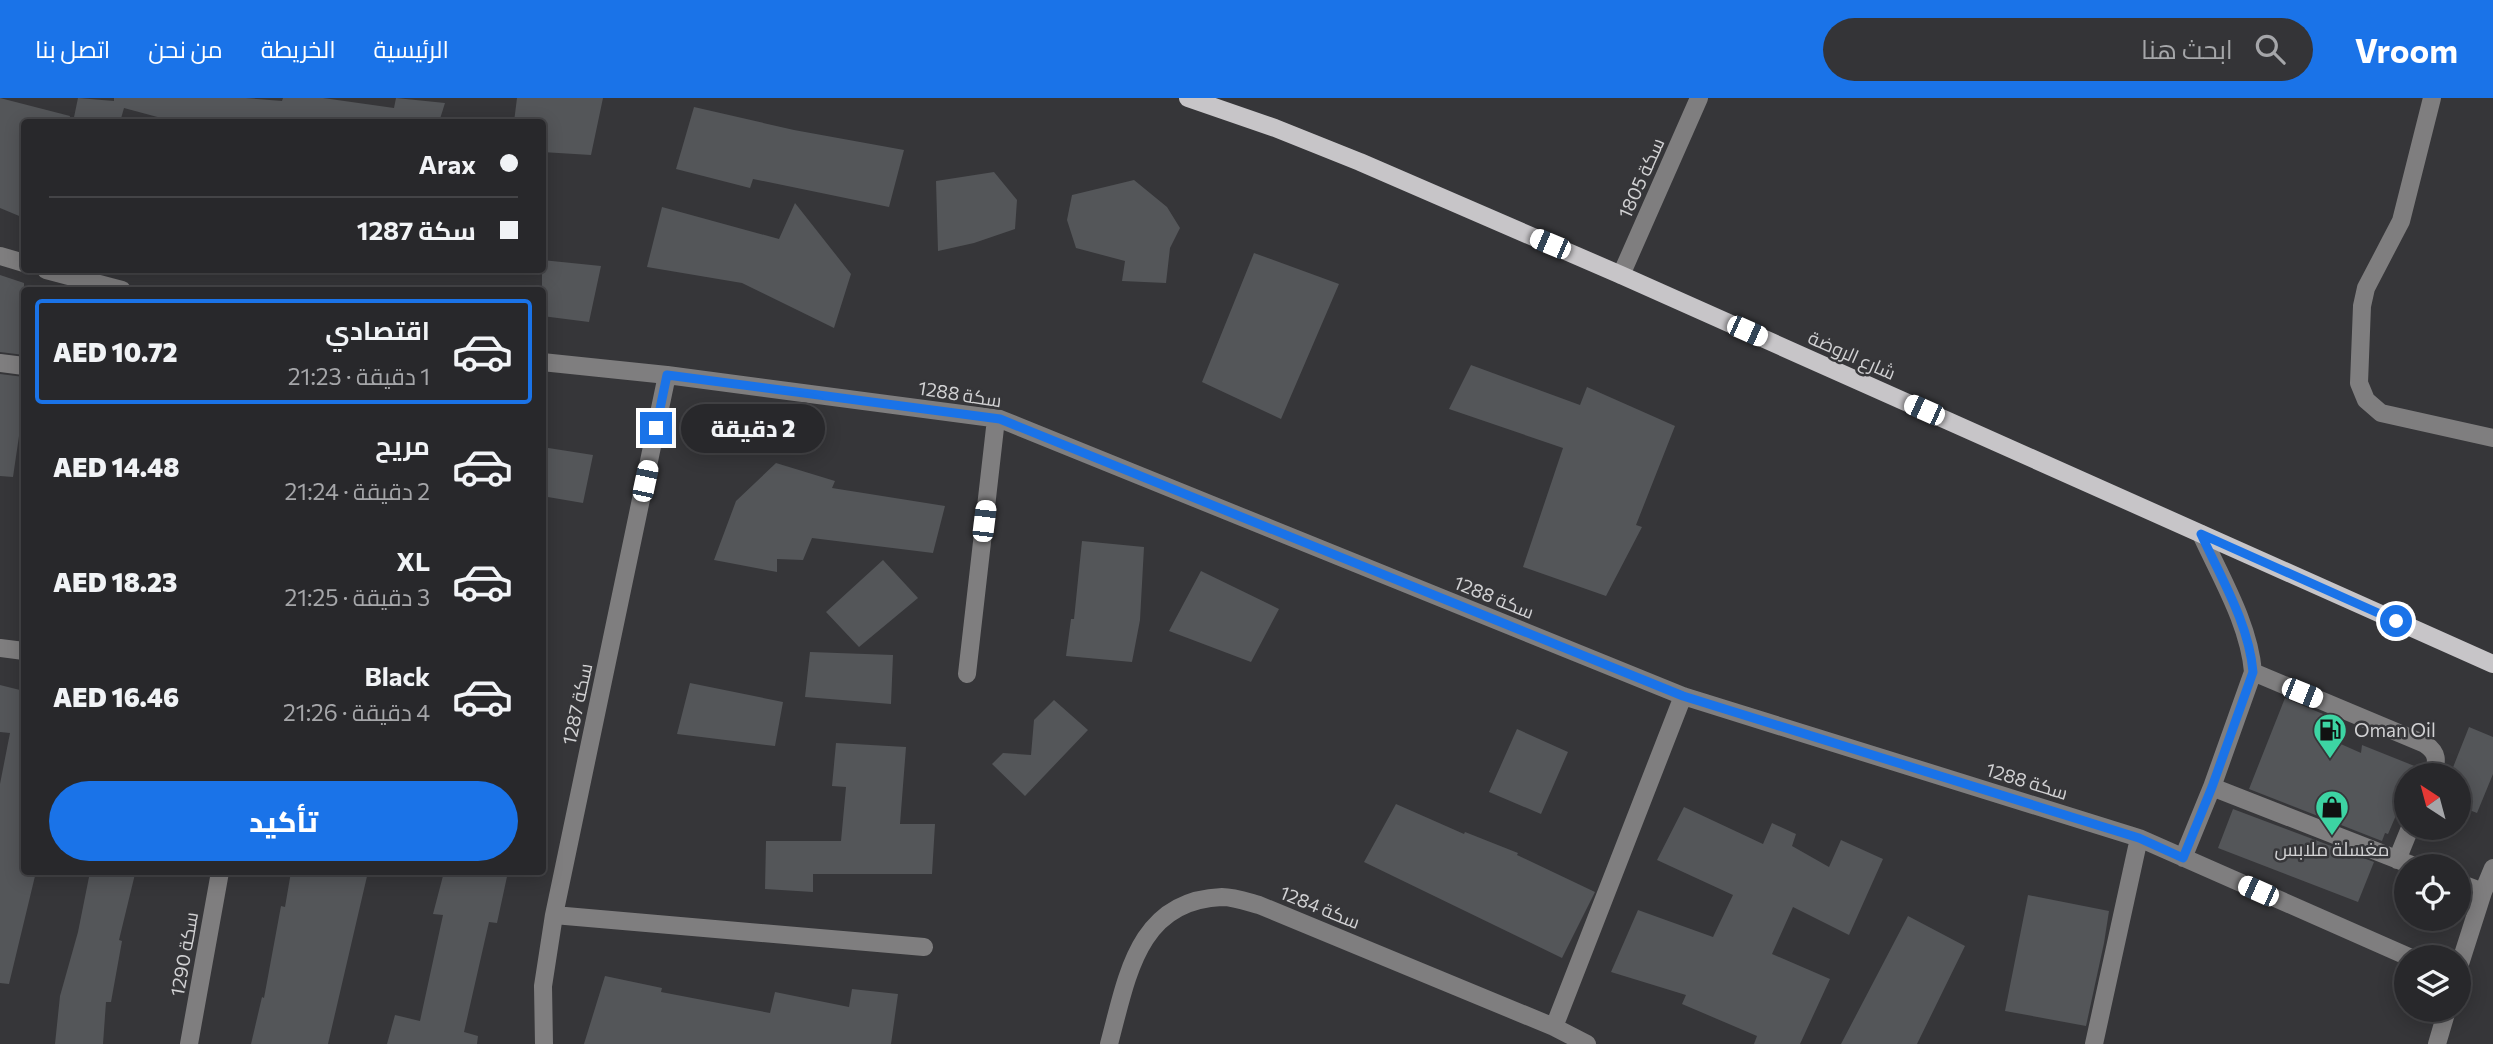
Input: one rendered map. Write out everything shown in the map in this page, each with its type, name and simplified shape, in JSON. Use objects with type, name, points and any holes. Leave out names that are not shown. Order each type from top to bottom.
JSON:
[{"type":"main road","name":"شارع الروضة","points":[[1199,100],[1360,162],[1621,275],[2493,664]]},
{"type":"street","name":"سكة 1805","points":[[1621,275],[1699,98]]},
{"type":"street","points":[[2432,98],[2401,221],[2366,288],[2362,306],[2359,383],[2366,400],[2381,413],[2493,438]]},
{"type":"street","points":[[0,256],[21,262]]},
{"type":"street","points":[[53,273],[80,285]]},
{"type":"street","name":"سكة 1288","points":[[546,362],[667,375],[996,419],[1683,696],[2139,838],[2394,950]]},
{"type":"street","points":[[0,363],[21,366]]},
{"type":"street","name":"سكة 1287","points":[[544,1044],[543,986],[554,915],[667,375]]},
{"type":"street","points":[[967,674],[996,419]]},
{"type":"street","points":[[2183,858],[2212,787],[2253,672],[2244,630],[2201,534]]},
{"type":"street","points":[[0,648],[21,651]]},
{"type":"street","points":[[2253,672],[2425,744],[2434,750],[2436,763]]},
{"type":"street","points":[[1554,1027],[1683,696]]},
{"type":"street","points":[[2212,787],[2394,859]]},
{"type":"street","points":[[2094,1044],[2139,838]]},
{"type":"street","points":[[2466,945],[2493,868]]},
{"type":"street","name":"سكة 1290","points":[[189,1044],[219,875]]},
{"type":"street","points":[[2471,888],[2483,892]]},
{"type":"street","name":"سكة 1284","points":[[1109,1044],[1132,963],[1152,926],[1186,903],[1224,897],[1259,905],[1554,1027],[1587,1044]]},
{"type":"street","points":[[554,915],[924,947]]},
{"type":"street","points":[[2437,1044],[2443,1022]]},
{"type":"building","points":[[0,98],[70,116],[70,119],[21,119],[21,217],[0,208]]},
{"type":"building","points":[[78,98],[114,101],[114,98],[246,98],[282,101],[283,98],[323,98],[394,108],[396,98],[445,103],[440,119],[165,119],[124,108],[121,119],[74,119]]},
{"type":"building","points":[[517,98],[603,98],[591,155],[546,152],[546,119],[514,119]]},
{"type":"building","points":[[694,107],[794,130],[904,150],[889,207],[753,179],[750,188],[676,169]]},
{"type":"building","points":[[994,172],[1017,200],[1015,229],[974,243],[938,251],[936,181]]},
{"type":"building","points":[[1134,180],[1167,207],[1180,228],[1170,248],[1166,283],[1122,281],[1125,261],[1076,248],[1067,220],[1072,195]]},
{"type":"building","points":[[795,203],[851,274],[834,328],[742,283],[647,267],[662,207],[779,239]]},
{"type":"building","points":[[1254,253],[1339,284],[1281,419],[1202,382]]},
{"type":"building","points":[[546,260],[601,266],[589,322],[546,317],[546,287],[542,287]]},
{"type":"building","points":[[0,275],[24,283],[24,287],[21,287],[21,355],[0,352]]},
{"type":"building","points":[[1471,365],[1580,405],[1587,387],[1675,426],[1636,525],[1642,527],[1606,596],[1523,567],[1563,448],[1449,409]]},
{"type":"building","points":[[0,374],[21,377],[21,422],[13,477],[0,476]]},
{"type":"building","points":[[546,448],[593,455],[583,503],[546,497]]},
{"type":"building","points":[[776,463],[835,481],[832,488],[945,506],[933,553],[812,538],[803,560],[777,559],[777,572],[714,560],[736,501]]},
{"type":"building","points":[[1082,541],[1144,547],[1140,620],[1132,662],[1066,656],[1071,619],[1074,619]]},
{"type":"building","points":[[883,560],[918,598],[859,647],[826,612]]},
{"type":"building","points":[[1201,571],[1279,609],[1251,662],[1169,631]]},
{"type":"building","points":[[810,652],[893,655],[891,704],[805,697]]},
{"type":"building","points":[[690,683],[783,702],[775,746],[677,734]]},
{"type":"building","points":[[0,685],[21,690],[21,875],[35,875],[9,984],[0,983],[0,784],[10,733],[0,732]]},
{"type":"building","name":"Oman Oil","points":[[2285,698],[2323,714],[2316,733],[2361,753],[2362,745],[2407,763],[2394,763],[2394,820],[2382,841],[2249,789]]},
{"type":"building","points":[[1054,700],[1088,730],[1025,796],[992,764],[1003,753],[1031,755],[1034,720]]},
{"type":"building","points":[[2469,727],[2493,737],[2493,774],[2477,813],[2471,811],[2471,763],[2455,763]]},
{"type":"building","points":[[1517,729],[1568,752],[1541,814],[1489,792]]},
{"type":"building","points":[[836,743],[906,747],[900,824],[935,824],[932,874],[813,874],[813,892],[765,889],[766,841],[841,841],[846,787],[832,786]]},
{"type":"building","points":[[1396,804],[1464,834],[1465,832],[1518,853],[1517,855],[1595,892],[1562,958],[1364,862]]},
{"type":"building","points":[[1684,807],[1763,844],[1772,823],[1796,834],[1792,846],[1829,867],[1841,840],[1883,859],[1849,935],[1793,907],[1772,954],[1830,979],[1800,1044],[1754,1044],[1757,1036],[1682,1004],[1686,995],[1611,972],[1638,910],[1713,937],[1733,895],[1657,860]]},
{"type":"building","points":[[2233,809],[2374,862],[2358,902],[2218,848]]},
{"type":"building","points":[[89,875],[135,875],[119,940],[122,941],[111,1002],[106,1002],[103,1044],[55,1044],[60,996],[78,932]]},
{"type":"building","points":[[290,875],[367,875],[328,1044],[251,1044],[262,997],[264,998],[281,906],[285,907]]},
{"type":"building","points":[[443,875],[507,875],[497,923],[489,922],[464,1032],[478,1036],[477,1044],[387,1044],[395,1015],[420,1021],[443,915],[433,914]]},
{"type":"building","points":[[2028,895],[2109,911],[2086,1026],[2005,1011]]},
{"type":"building","points":[[1908,916],[1965,946],[1917,1044],[1841,1044]]},
{"type":"building","points":[[605,976],[662,988],[661,992],[770,1013],[775,992],[849,1007],[852,989],[898,994],[891,1044],[584,1044]]},
{"type":"place","name":"Oman Oil","points":[[2330,760]]},
{"type":"place","name":"مغسلة ملابس","points":[[2332,837]]},
{"type":"route","points":[[656,428],[667,375],[1000,419],[1683,696],[2139,838],[2183,858],[2212,787],[2253,672],[2244,630],[2201,534],[2396,621]]}]
